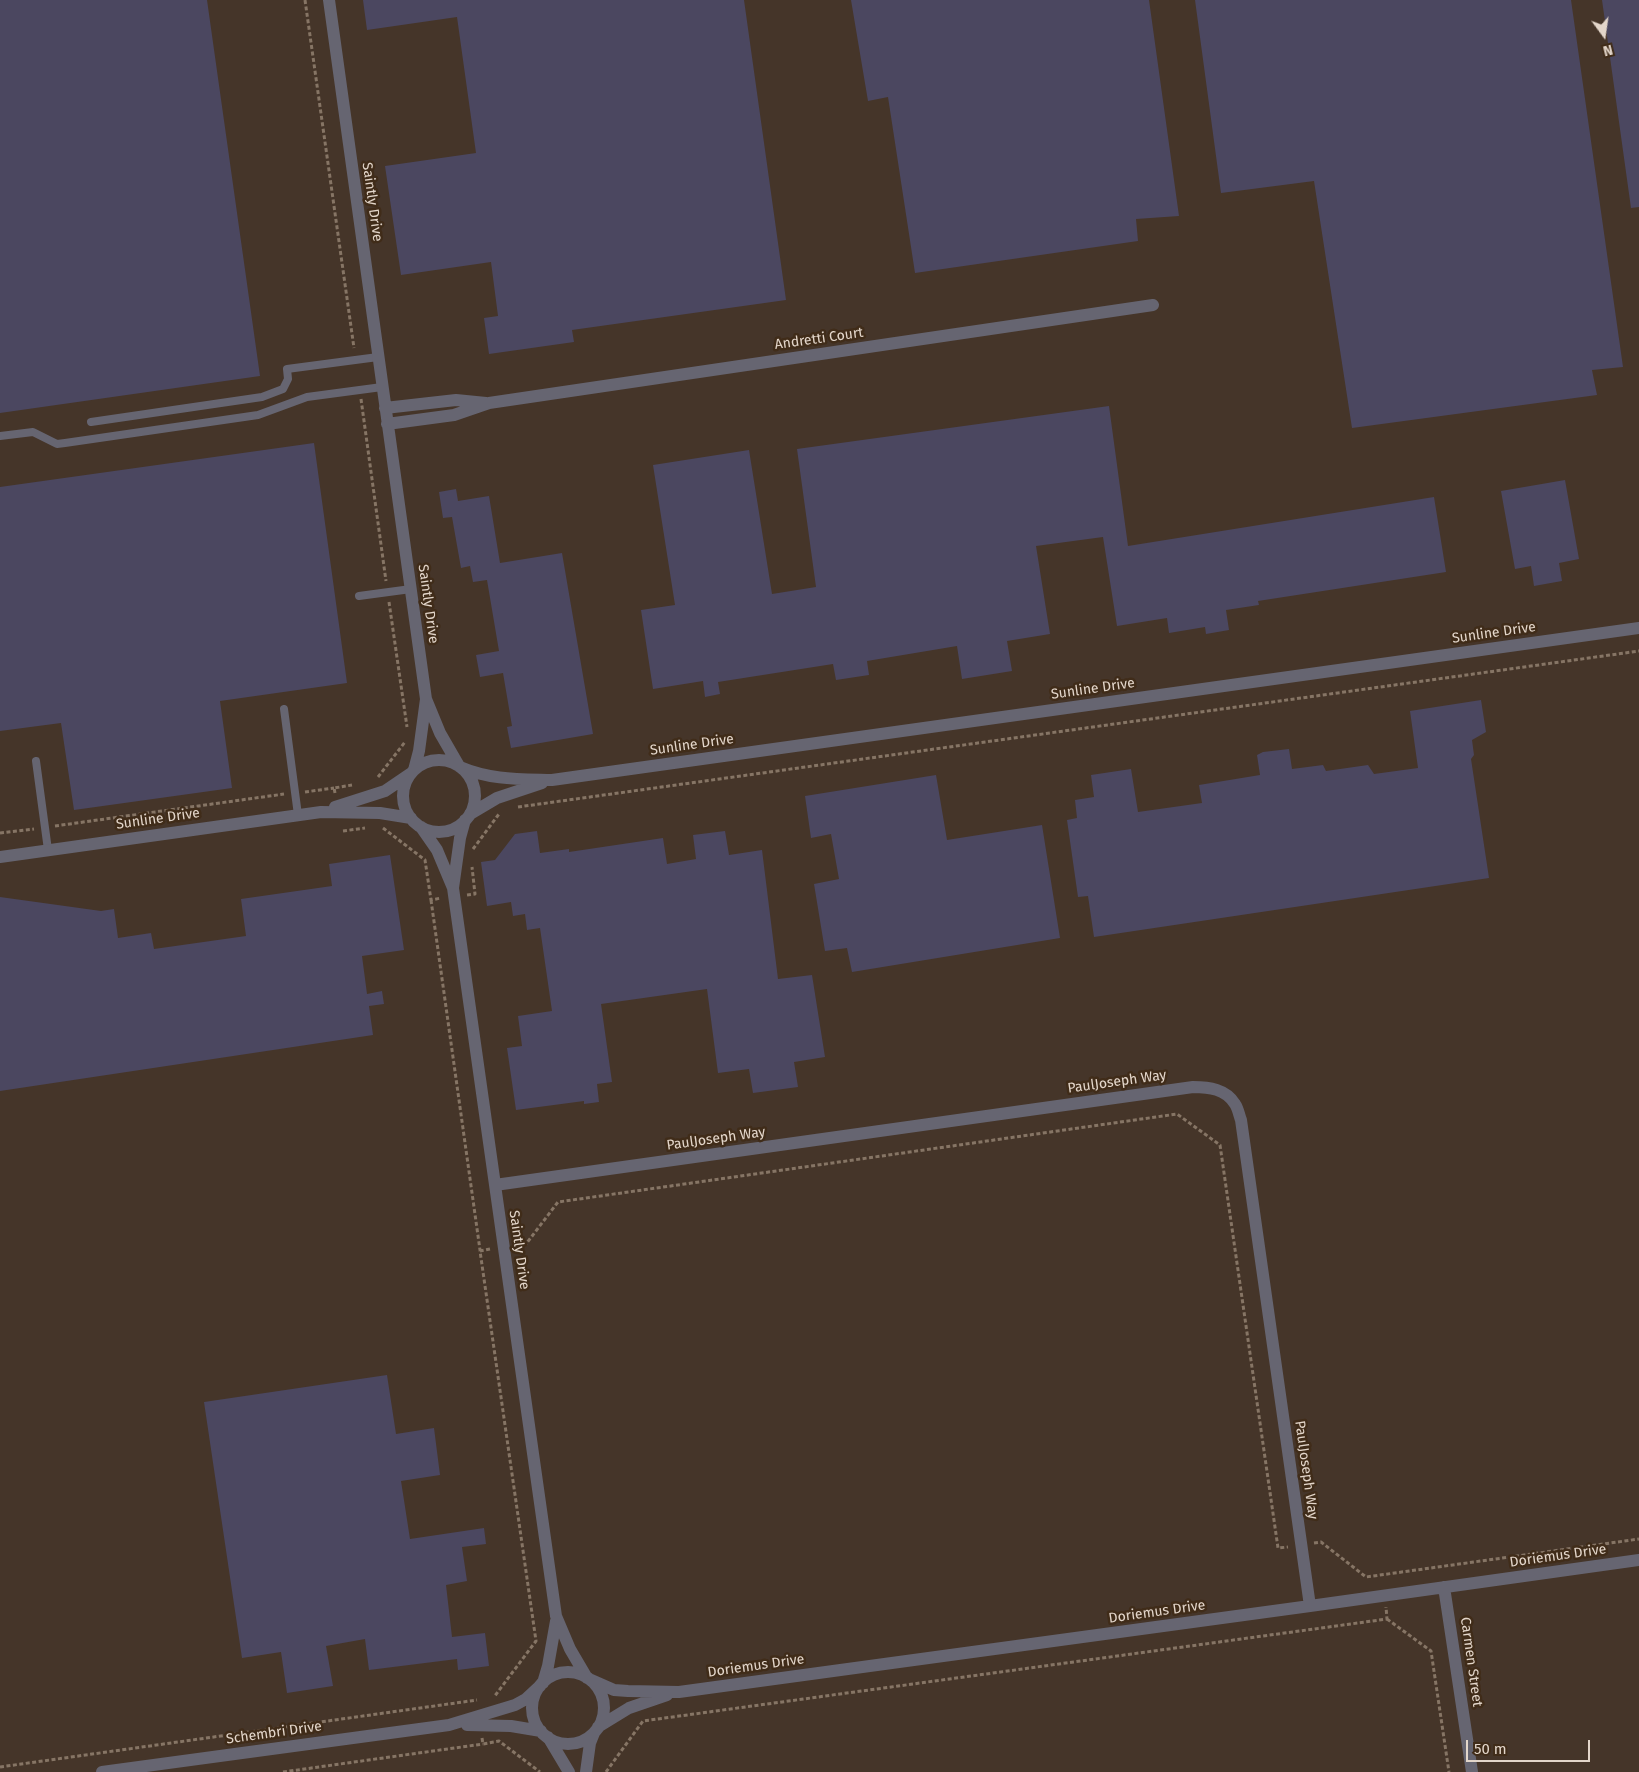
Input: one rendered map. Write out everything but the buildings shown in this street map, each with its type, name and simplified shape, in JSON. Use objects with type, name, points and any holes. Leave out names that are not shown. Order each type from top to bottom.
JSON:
[{"type":"street","name":"Saintly Drive","points":[[329,0],[426,699],[440,733],[460,766]]},
{"type":"street","name":"Andretti Court","points":[[489,403],[1153,305]]},
{"type":"street","points":[[385,408],[456,400],[489,403]]},
{"type":"street","points":[[387,424],[454,415],[489,403]]},
{"type":"street","name":"Sunline Drive","points":[[467,817],[497,798],[552,780],[1639,628]]},
{"type":"street","name":"Saintly Drive","points":[[413,772],[419,751],[426,699]]},
{"type":"street","points":[[436,760],[448,761],[460,766],[471,778],[475,792],[473,808],[467,817],[453,828],[446,830],[432,830],[415,821],[406,807],[404,796],[406,784],[413,772],[424,763],[436,760]]},
{"type":"street","name":"Sunline Drive","points":[[460,766],[481,775],[494,777],[552,780]]},
{"type":"street","name":"Sunline Drive","points":[[321,812],[385,791],[413,772]]},
{"type":"street","name":"Sunline Drive","points":[[0,857],[321,812],[380,813],[415,821]]},
{"type":"street","name":"Saintly Drive","points":[[454,892],[460,838],[467,817]]},
{"type":"street","name":"Saintly Drive","points":[[415,821],[437,850],[454,892],[556,1616],[570,1649],[588,1679]]},
{"type":"street","name":"PaulJoseph Way","points":[[495,1186],[1193,1087],[1211,1087],[1225,1094],[1235,1104],[1240,1120],[1310,1606]]},
{"type":"street","name":"Doriemus Drive","points":[[588,1679],[614,1690],[679,1692],[1639,1560]]},
{"type":"street","name":"Carmen Street","points":[[1444,1587],[1472,1772]]},
{"type":"street","name":"Saintly Drive","points":[[541,1684],[548,1666],[556,1616]]},
{"type":"street","points":[[569,1772],[535,1722],[532,1710],[534,1697],[541,1684],[553,1676],[564,1672],[588,1679],[595,1684],[602,1698],[604,1712],[590,1743],[586,1772]]},
{"type":"street","name":"Schembri Drive","points":[[102,1772],[480,1720],[526,1699],[541,1684]]},
{"type":"street","name":"Doriemus Drive","points":[[596,1730],[628,1708],[679,1692]]},
{"type":"street","name":"Schembri Drive","points":[[480,1720],[544,1734]]},
{"type":"street","points":[[544,1734],[560,1743],[575,1743],[582,1741],[596,1730]]},
{"type":"lane","points":[[91,422],[262,397],[283,389],[288,379],[287,369],[378,357]]},
{"type":"lane","points":[[0,436],[33,432],[57,444],[65,443],[250,416],[307,397],[382,387]]},
{"type":"lane","points":[[359,596],[411,589]]},
{"type":"lane","points":[[284,709],[298,815]]},
{"type":"lane","points":[[36,760],[48,850]]},
{"type":"path","points":[[305,0],[355,360]]},
{"type":"path","points":[[359,390],[407,729]]},
{"type":"path","points":[[512,808],[1639,651]]},
{"type":"path","points":[[374,782],[408,739]]},
{"type":"path","points":[[0,833],[358,784]]},
{"type":"path","points":[[334,788],[338,806]]},
{"type":"path","points":[[470,853],[502,810]]},
{"type":"path","points":[[380,826],[425,860],[536,1641],[493,1698],[486,1699]]},
{"type":"path","points":[[343,831],[371,827]]},
{"type":"path","points":[[430,900],[454,892],[475,894],[471,861]]},
{"type":"path","points":[[480,1250],[526,1244],[558,1202],[1177,1114],[1220,1145],[1278,1548],[1321,1542],[1366,1577],[1639,1539]]},
{"type":"path","points":[[1380,1575],[1387,1619]]},
{"type":"path","points":[[606,1772],[643,1721],[1387,1619],[1431,1651],[1449,1772]]},
{"type":"path","points":[[0,1767],[479,1700],[483,1744]]},
{"type":"path","points":[[283,1772],[499,1741],[540,1772]]},
{"type":"shaded area","points":[[0,0],[1639,0],[1639,1772],[0,1772]]}]
